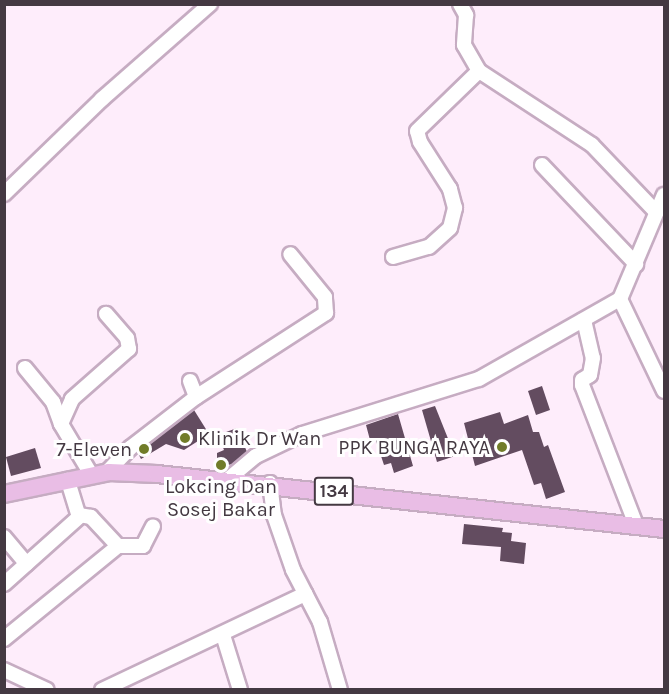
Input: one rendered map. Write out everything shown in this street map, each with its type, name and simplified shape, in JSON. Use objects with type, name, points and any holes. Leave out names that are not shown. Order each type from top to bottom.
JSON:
[{"type":"main road","name":"134","points":[[4,494],[99,474],[270,483],[664,529]]},
{"type":"street","points":[[4,194],[102,99],[210,4]]},
{"type":"street","points":[[460,4],[466,15],[464,45],[479,71],[592,145],[656,212]]},
{"type":"street","points":[[393,257],[429,247],[450,228],[455,208],[450,189],[423,149],[417,131],[479,71]]},
{"type":"street","points":[[542,165],[636,264]]},
{"type":"street","points":[[226,481],[246,463],[280,443],[479,379],[620,298],[664,195]]},
{"type":"street","points":[[25,368],[53,402],[62,424],[99,474],[196,398],[326,313],[325,297],[290,254]]},
{"type":"street","points":[[620,298],[664,392]]},
{"type":"street","points":[[62,424],[72,399],[129,349],[127,338],[106,314]]},
{"type":"street","points":[[584,320],[593,358],[590,375],[582,380],[582,386],[636,525]]},
{"type":"street","points":[[190,381],[196,398]]},
{"type":"street","points":[[68,480],[80,515]]},
{"type":"street","points":[[270,483],[273,515],[329,646],[340,690]]},
{"type":"street","points":[[80,515],[91,517],[118,546]]},
{"type":"street","points":[[4,584],[80,515]]},
{"type":"street","points":[[4,639],[118,546],[143,546],[153,526]]},
{"type":"street","points":[[4,537],[27,564]]},
{"type":"street","points":[[102,690],[305,594]]},
{"type":"street","points":[[223,634],[240,690]]},
{"type":"street","points":[[4,670],[47,690]]},
{"type":"building","points":[[542,386],[550,410],[536,415],[528,391]]},
{"type":"building","points":[[435,406],[455,456],[437,462],[422,410]]},
{"type":"building","points":[[194,410],[209,434],[184,450],[166,444],[141,459],[138,453]]},
{"type":"building","points":[[500,412],[504,424],[528,415],[533,432],[539,432],[544,447],[548,445],[565,492],[546,499],[541,483],[534,485],[522,450],[475,466],[464,423]]},
{"type":"building","points":[[398,414],[413,466],[394,473],[391,463],[384,465],[375,438],[370,440],[366,425]]},
{"type":"building","points":[[237,428],[247,452],[233,464],[217,467],[217,453],[224,450],[218,435]]},
{"type":"building","points":[[35,448],[41,468],[11,476],[6,457]]},
{"type":"building","points":[[464,524],[503,528],[502,532],[512,533],[511,541],[526,543],[524,564],[500,561],[501,547],[462,544]]},
{"type":"place","name":"Klinik Dr Wan","points":[[185,438]]},
{"type":"place","name":"PPK BUNGA RAYA","points":[[502,447]]},
{"type":"place","name":"7-Eleven","points":[[144,449]]},
{"type":"place","name":"Lokcing Dan Sosej Bakar","points":[[221,465]]}]
